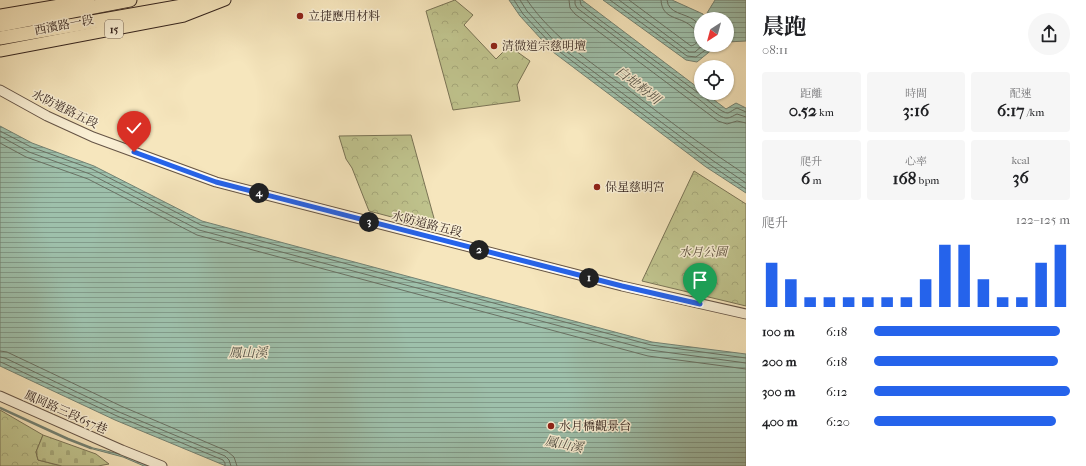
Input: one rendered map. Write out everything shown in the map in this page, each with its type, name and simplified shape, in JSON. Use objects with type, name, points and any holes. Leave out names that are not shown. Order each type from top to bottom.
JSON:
[{"type":"highway","points":[[0,25],[130,0]]},
{"type":"highway","points":[[0,38],[216,0]]},
{"type":"main road","name":"西濱路一段","points":[[0,15],[89,0]]},
{"type":"main road","name":"西濱路一段","points":[[0,51],[184,16],[225,0]]},
{"type":"street","name":"水防道路五段","points":[[0,90],[47,116],[93,137],[216,182],[606,282],[746,314]]},
{"type":"street","name":"鳳岡路三段657巷","points":[[0,396],[162,466]]},
{"type":"green space","points":[[455,0],[473,15],[464,25],[496,59],[509,46],[530,61],[517,85],[520,101],[453,110],[426,11]]},
{"type":"green space","points":[[411,135],[437,229],[369,211],[352,168],[346,159],[339,136]]},
{"type":"green space","name":"水月公園","points":[[694,171],[746,204],[746,306],[642,281]]},
{"type":"green space","points":[[0,410],[43,435],[36,452],[38,460],[62,466],[0,466]]},
{"type":"green space","points":[[43,435],[96,454],[109,464],[98,466],[62,466],[38,460],[36,452]]},
{"type":"water","name":"白地粉圳","points":[[509,0],[582,0],[694,85],[694,100],[714,100],[726,109],[736,103],[746,108],[746,193],[706,167],[553,52],[520,16]]},
{"type":"water","points":[[603,0],[672,0],[699,12],[694,12],[694,52],[709,52],[699,60],[694,60],[694,61],[686,60]]},
{"type":"water","points":[[715,0],[746,0],[746,41],[734,42],[734,12],[708,12]]},
{"type":"water","name":"鳳山溪","points":[[0,126],[32,143],[94,166],[202,221],[652,342],[746,354],[746,466],[226,466],[115,420],[0,366]]},
{"type":"water","points":[[89,447],[124,455],[150,466],[144,466],[123,457]]},
{"type":"waterway","points":[[0,408],[91,448]]},
{"type":"place","name":"立捷應用材料","points":[[300,16]]},
{"type":"place","name":"清微道宗慈明壇","points":[[494,46]]},
{"type":"place","name":"保星慈明宮","points":[[597,187]]},
{"type":"place","name":"水月橋觀景台","points":[[551,426]]},
{"type":"route","points":[[134,152],[216,182],[376,224],[622,286],[700,304]]}]
